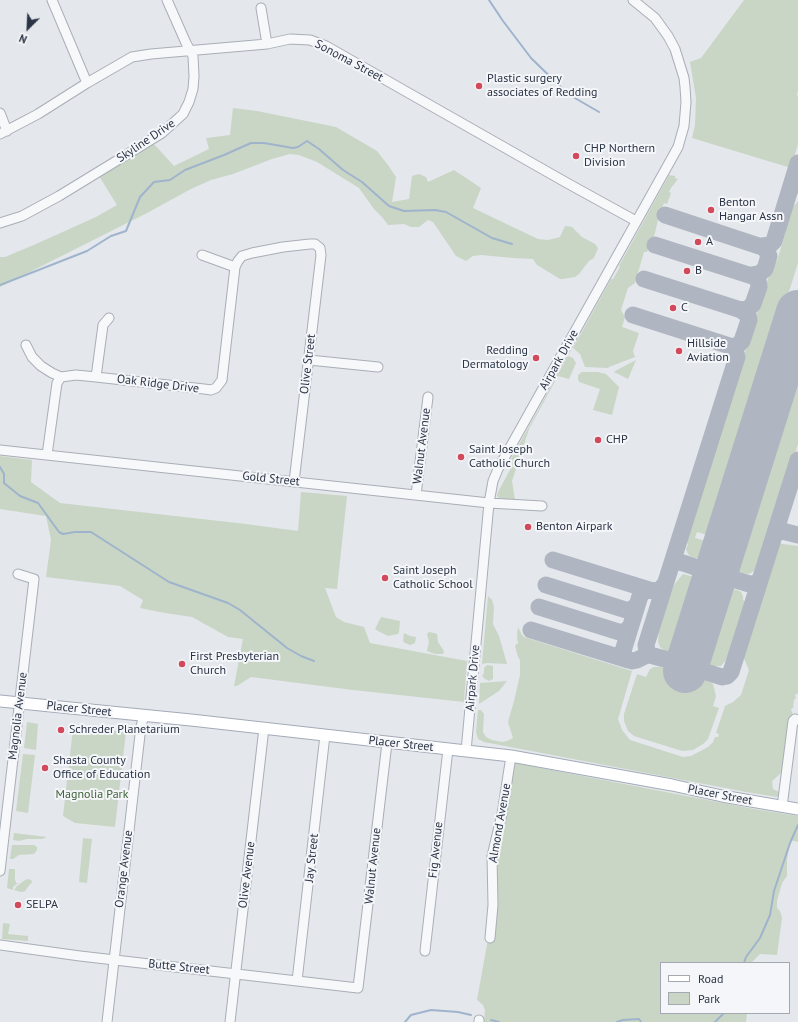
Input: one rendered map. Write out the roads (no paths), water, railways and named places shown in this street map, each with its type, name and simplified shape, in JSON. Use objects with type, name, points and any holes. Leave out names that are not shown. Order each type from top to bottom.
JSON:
[{"type":"main road","name":"Placer Street","points":[[0,701],[264,728],[511,756],[798,809]]},
{"type":"street","points":[[52,0],[87,83]]},
{"type":"street","name":"Skyline Drive","points":[[0,223],[22,216],[59,196],[152,139],[170,126],[182,114],[192,93],[194,80],[193,56],[167,0]]},
{"type":"street","name":"Airpark Drive","points":[[466,751],[489,503],[493,481],[498,469],[678,147],[685,121],[686,102],[684,78],[678,57],[668,36],[655,18],[633,0]]},
{"type":"street","points":[[261,8],[267,44]]},
{"type":"street","name":"Sonoma Street","points":[[4,133],[132,57],[267,44],[298,38],[310,40],[326,46],[567,183],[636,220]]},
{"type":"street","points":[[0,113],[4,133]]},
{"type":"street","name":"Olive Street","points":[[236,267],[242,256],[252,253],[310,244],[318,246],[321,255],[294,482]]},
{"type":"street","points":[[202,255],[236,267]]},
{"type":"street","name":"Oak Ridge Drive","points":[[61,377],[66,375],[76,375],[211,390],[216,388],[222,380],[236,267]]},
{"type":"street","points":[[96,377],[103,325],[109,318]]},
{"type":"street","points":[[26,345],[32,357],[41,366],[61,377],[58,383],[47,455]]},
{"type":"street","points":[[309,360],[378,367]]},
{"type":"street","name":"Walnut Avenue","points":[[416,496],[428,397]]},
{"type":"street","name":"Gold Street","points":[[0,450],[416,496],[489,503],[542,506]]},
{"type":"street","name":"Magnolia Avenue","points":[[0,871],[34,578],[18,574]]},
{"type":"street","name":"Orange Avenue","points":[[107,1022],[141,726],[144,716]]},
{"type":"street","points":[[782,807],[793,721],[795,719],[798,720]]},
{"type":"street","name":"Olive Avenue","points":[[230,1022],[264,728]]},
{"type":"street","name":"Jay Street","points":[[297,981],[326,735]]},
{"type":"street","name":"Walnut Avenue","points":[[358,988],[387,742]]},
{"type":"street","name":"Fig Avenue","points":[[425,951],[448,749]]},
{"type":"street","name":"Almond Avenue","points":[[490,938],[493,905],[492,856],[502,814],[511,756]]},
{"type":"street","name":"Butte Street","points":[[0,945],[113,960],[358,988]]},
{"type":"waterway","points":[[489,0],[531,58],[568,94],[599,112]]},
{"type":"waterway","points":[[0,285],[87,251],[111,236],[126,231],[140,197],[154,182],[170,180],[185,170],[251,143],[264,143],[293,148],[298,147],[307,141],[319,149],[343,170],[362,182],[389,206],[404,211],[435,210],[446,212],[492,238],[512,244]]},
{"type":"waterway","points":[[0,467],[4,474],[4,483],[20,496],[38,503],[59,532],[63,534],[91,532],[169,582],[228,603],[240,610],[287,648],[314,661]]},
{"type":"waterway","points":[[744,962],[746,957],[760,938],[770,915],[774,891],[790,843],[798,825]]},
{"type":"waterway","points":[[405,1022],[411,1015],[431,1010],[458,1012],[471,1015]]},
{"type":"waterway","points":[[715,1022],[723,1014]]},
{"type":"waterway","points":[[617,1022],[639,1019],[641,1022]]},
{"type":"waterway","points":[[491,1020],[499,1022]]},
{"type":"place","name":"Plastic surgery associates of Redding","points":[[479,86]]},
{"type":"place","name":"CHP Northern Division","points":[[576,156]]},
{"type":"place","name":"Benton Hangar Assn","points":[[711,210]]},
{"type":"place","name":"A","points":[[698,242]]},
{"type":"place","name":"B","points":[[687,271]]},
{"type":"place","name":"C","points":[[673,308]]},
{"type":"place","name":"Hillside Aviation","points":[[679,351]]},
{"type":"place","name":"Redding Dermatology","points":[[536,358]]},
{"type":"place","name":"CHP","points":[[598,440]]},
{"type":"place","name":"Saint Joseph Catholic Church","points":[[461,457]]},
{"type":"place","name":"Benton Airpark","points":[[528,527]]},
{"type":"place","name":"Saint Joseph Catholic School","points":[[385,578]]},
{"type":"place","name":"First Presbyterian Church","points":[[182,664]]},
{"type":"place","name":"Schreder Planetarium","points":[[61,730]]},
{"type":"place","name":"Shasta County Office of Education","points":[[45,768]]},
{"type":"place","name":"SELPA","points":[[18,905]]},
{"type":"park label","name":"Magnolia Park","points":[[92,795]]}]
